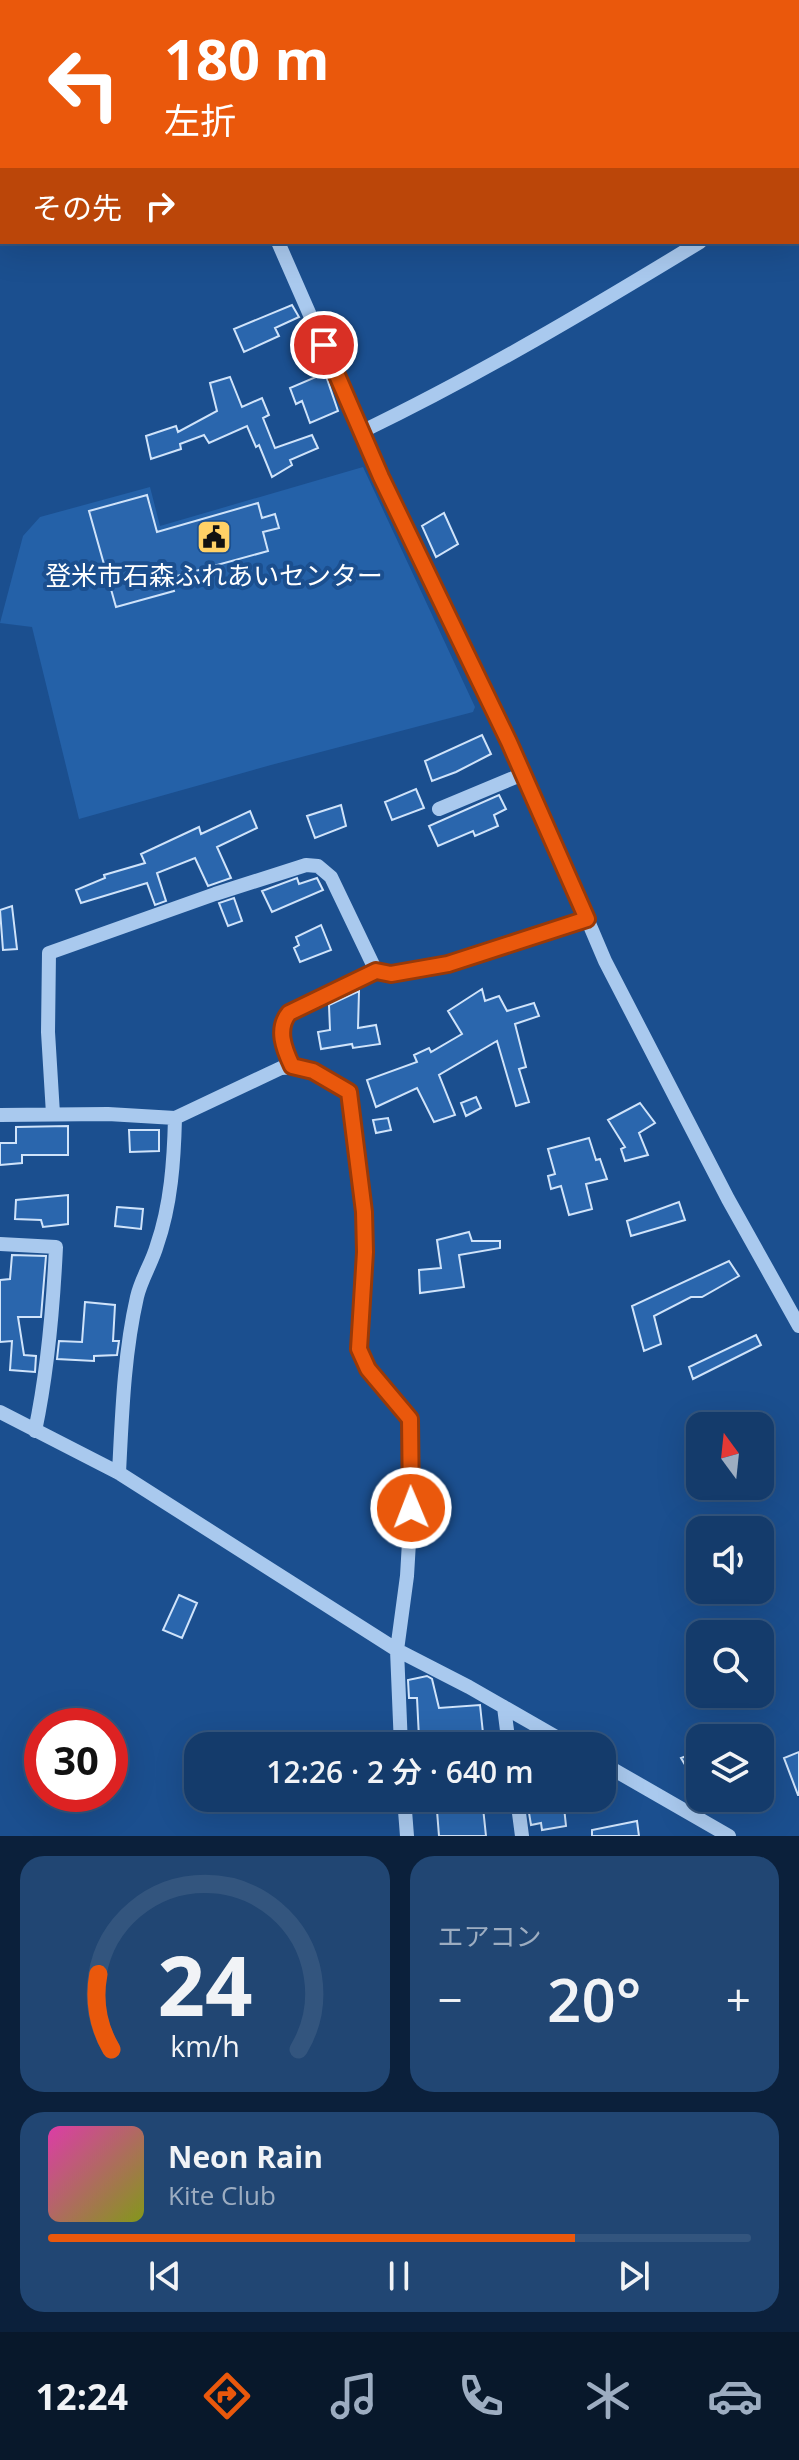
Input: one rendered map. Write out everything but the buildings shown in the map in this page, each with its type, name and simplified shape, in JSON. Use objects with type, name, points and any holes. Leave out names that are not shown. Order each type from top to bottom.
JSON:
[{"type":"street","points":[[279,244],[381,477],[523,774],[640,1031],[799,1326]]},
{"type":"street","points":[[363,431],[549,332],[697,244]]},
{"type":"street","points":[[439,809],[523,774]]},
{"type":"street","points":[[53,1114],[48,1032],[49,953],[306,865],[318,866],[331,877],[376,971]]},
{"type":"street","points":[[292,1066],[281,1030],[282,1021],[289,1013],[376,971],[391,974],[448,964],[587,919]]},
{"type":"street","points":[[0,1115],[108,1114],[175,1118],[281,1068],[292,1066],[313,1071],[349,1092],[364,1212],[365,1252],[359,1349],[368,1369],[410,1419],[411,1508],[407,1576],[397,1650],[400,1732]]},
{"type":"street","points":[[119,1473],[129,1347],[138,1294],[158,1244],[165,1211],[174,1155],[175,1118]]},
{"type":"street","points":[[0,1244],[56,1247],[50,1344],[35,1431]]},
{"type":"street","points":[[0,1412],[119,1473],[397,1650],[548,1732]]},
{"type":"street","points":[[504,1707],[507,1732]]},
{"type":"street","points":[[616,1771],[729,1836]]},
{"type":"street","points":[[405,1812],[407,1836]]},
{"type":"street","points":[[519,1812],[522,1836]]},
{"type":"shaded area","points":[[363,467],[475,707],[473,712],[79,819],[32,627],[0,623],[23,536],[40,517],[150,487],[160,526]]},
{"type":"place","name":"登米市石森ふれあいセンター","points":[[214,537]]},
{"type":"route","points":[[324,345],[381,477],[509,742],[587,919],[448,964],[391,974],[376,971],[289,1013],[282,1021],[287,1057],[292,1066],[313,1071],[349,1092],[364,1212],[365,1252],[359,1349],[368,1369],[410,1419],[411,1508]]}]
